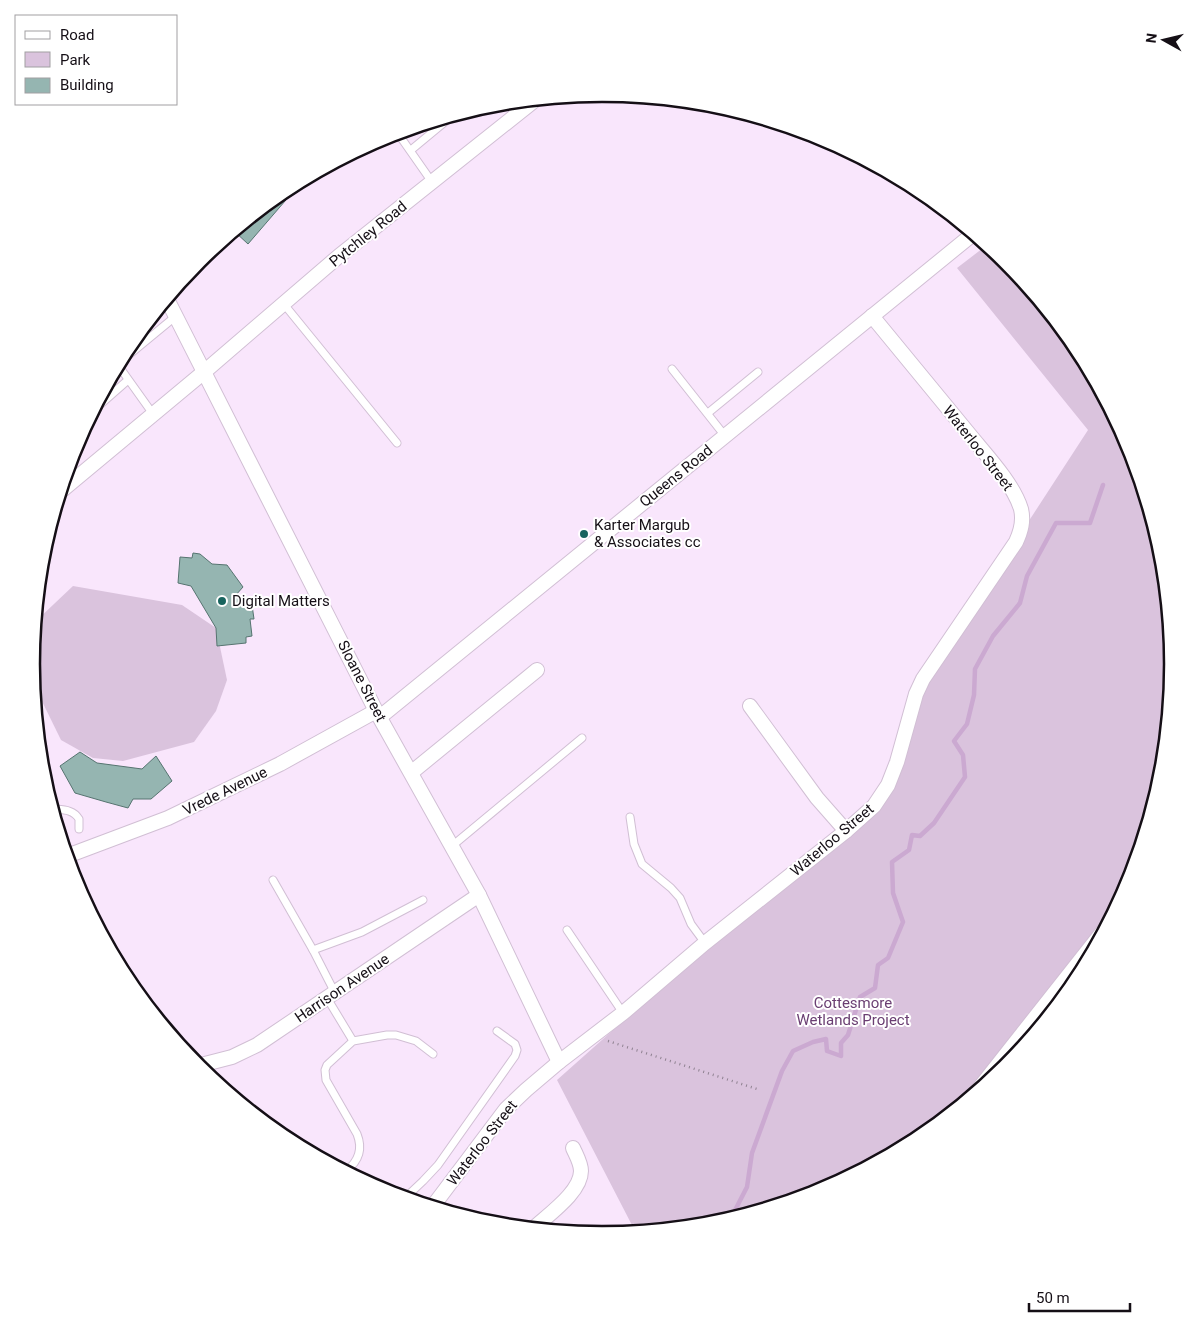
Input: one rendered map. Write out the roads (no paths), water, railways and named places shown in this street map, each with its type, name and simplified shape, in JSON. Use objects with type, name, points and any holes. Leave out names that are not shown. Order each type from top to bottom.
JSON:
[{"type":"street","name":"Pytchley Road","points":[[70,484],[339,256],[525,108]]},
{"type":"street","name":"Queens Road","points":[[378,714],[969,238]]},
{"type":"street","name":"Sloane Street","points":[[170,304],[378,714],[479,895],[559,1062]]},
{"type":"street","name":"Waterloo Street","points":[[437,1201],[506,1109],[526,1090],[623,1013],[705,943],[846,831],[874,806],[882,795],[894,769],[916,694],[923,679],[1016,542],[1022,525],[1021,509],[1009,486],[872,316]]},
{"type":"street","points":[[412,772],[537,670]]},
{"type":"street","points":[[750,706],[817,798],[846,831]]},
{"type":"street","name":"Vrede Avenue","points":[[73,853],[168,818],[378,714]]},
{"type":"street","name":"Harrison Avenue","points":[[207,1063],[232,1057],[257,1045],[479,895]]},
{"type":"street","points":[[1007,1053],[1075,967]]},
{"type":"street","points":[[540,1222],[577,1185],[581,1171],[573,1148]]},
{"type":"lane","points":[[411,150],[440,126]]},
{"type":"lane","points":[[403,139],[432,182]]},
{"type":"lane","points":[[283,304],[396,443]]},
{"type":"lane","points":[[138,347],[176,316]]},
{"type":"lane","points":[[672,369],[725,436]]},
{"type":"lane","points":[[123,371],[153,414]]},
{"type":"lane","points":[[708,413],[758,372]]},
{"type":"lane","points":[[107,399],[128,380]]},
{"type":"lane","points":[[452,846],[582,738]]},
{"type":"lane","points":[[59,809],[73,812],[79,819],[79,829]]},
{"type":"lane","points":[[630,817],[634,844],[642,864],[676,893],[691,924],[705,943]]},
{"type":"lane","points":[[273,880],[313,950],[331,996],[353,1041]]},
{"type":"lane","points":[[313,950],[362,932],[423,900]]},
{"type":"lane","points":[[567,930],[623,1013]]},
{"type":"lane","points":[[411,1192],[438,1165],[515,1056],[515,1044],[497,1031]]},
{"type":"lane","points":[[351,1167],[357,1161],[360,1143],[357,1134],[326,1080],[325,1070],[331,1060],[353,1041],[377,1036],[396,1035],[416,1041],[433,1054]]},
{"type":"waterway","points":[[735,1210],[747,1187],[752,1153],[782,1071],[793,1051],[813,1042],[826,1039],[827,1051],[841,1056],[841,1043],[848,1035],[860,997],[875,988],[878,965],[888,958],[903,922],[893,893],[892,862],[909,850],[912,835],[920,836],[934,823],[965,777],[963,755],[954,741],[967,724],[974,695],[975,669],[993,636],[1020,603],[1027,576],[1056,523],[1090,523],[1103,485]]},
{"type":"place","name":"Karter Margub & Associates cc","points":[[584,534]]},
{"type":"place","name":"Digital Matters","points":[[222,601]]},
{"type":"park label","name":"Cottesmore Wetlands Project","points":[[853,1012]]}]
